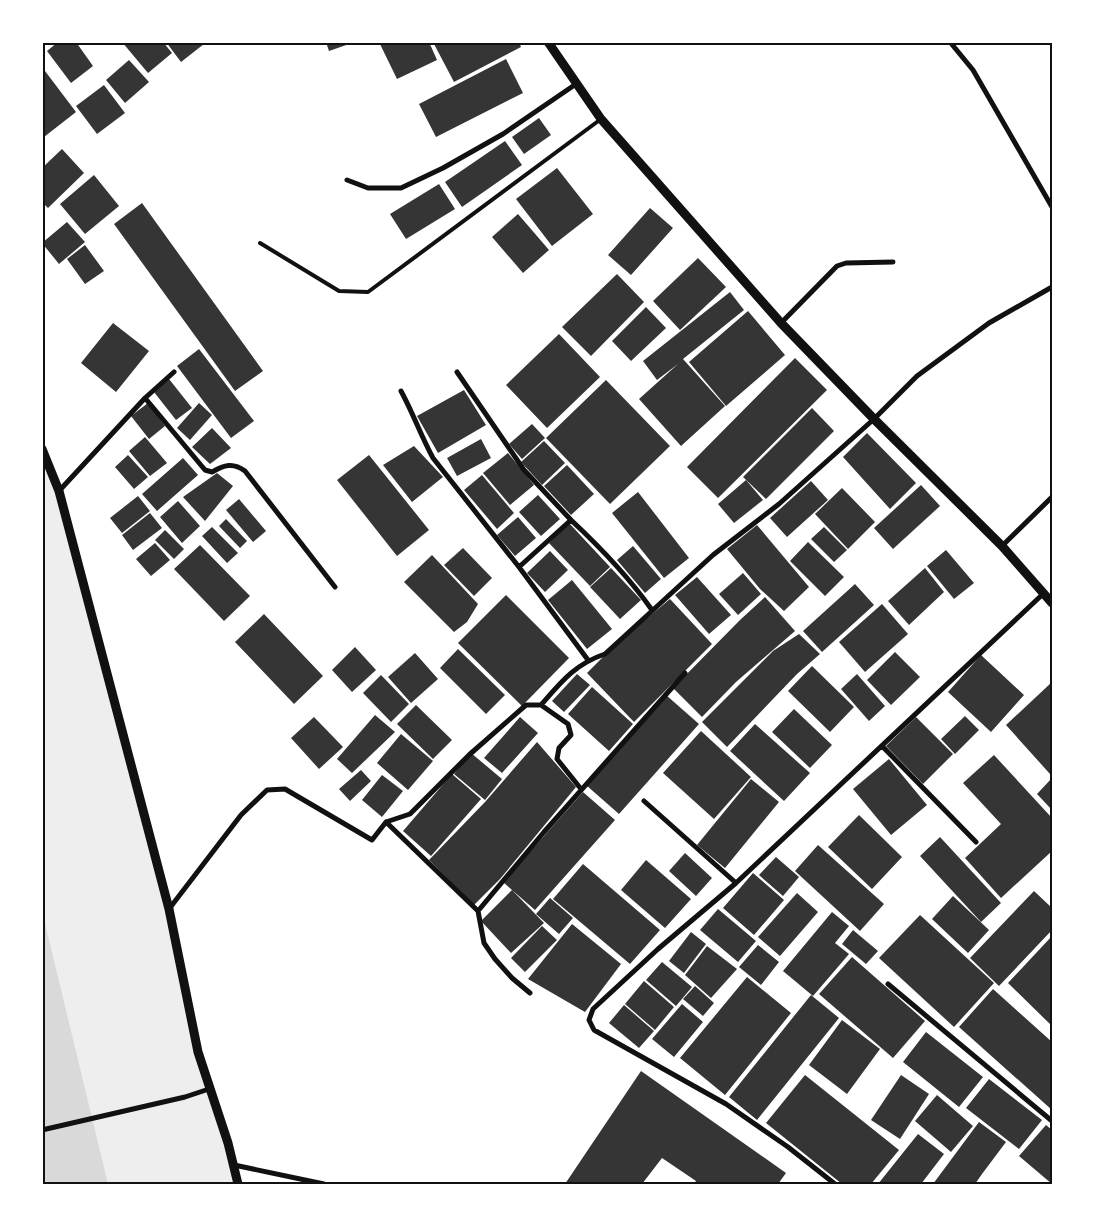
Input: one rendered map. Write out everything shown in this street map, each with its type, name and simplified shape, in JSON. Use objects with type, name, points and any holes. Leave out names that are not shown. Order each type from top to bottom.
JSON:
[{"type":"street","points":[[548,42],[602,119],[780,323],[1002,546],[1052,603]]},
{"type":"street","points":[[950,42],[973,70],[1052,208]]},
{"type":"street","points":[[347,180],[368,188],[401,188],[443,168],[502,134],[576,84]]},
{"type":"street","points":[[780,323],[837,266],[846,263],[893,262]]},
{"type":"street","points":[[541,705],[563,680],[588,660],[605,654],[713,555],[779,504],[874,419],[916,376],[989,323],[1052,287]]},
{"type":"street","points":[[59,491],[145,398],[174,372]]},
{"type":"street","points":[[457,372],[524,470],[609,556],[636,587],[652,610]]},
{"type":"street","points":[[401,391],[413,413],[432,458],[519,567],[588,660]]},
{"type":"street","points":[[145,398],[205,470],[212,472],[228,464],[240,467],[335,587]]},
{"type":"street","points":[[42,449],[59,491],[169,909],[198,1052],[228,1143],[238,1184]]},
{"type":"street","points":[[1002,546],[1052,497]]},
{"type":"street","points":[[519,567],[572,520]]},
{"type":"street","points":[[835,1184],[788,1147],[726,1104],[594,1030],[589,1020],[593,1009],[736,883],[1044,593]]},
{"type":"street","points":[[478,911],[581,789],[685,673]]},
{"type":"street","points":[[169,909],[241,815],[266,790],[285,789],[372,840],[386,822],[410,814],[469,755],[526,705],[541,705],[568,724],[571,735],[559,748],[557,759],[581,789]]},
{"type":"street","points":[[882,746],[976,842]]},
{"type":"street","points":[[644,801],[736,883]]},
{"type":"street","points":[[386,822],[478,911],[484,943],[512,978],[530,992]]},
{"type":"street","points":[[888,984],[1052,1121]]},
{"type":"street","points":[[42,1130],[185,1097],[210,1089]]},
{"type":"street","points":[[232,1165],[324,1184]]},
{"type":"lane","points":[[260,243],[339,291],[368,292],[602,119]]},
{"type":"shaded area","points":[[42,449],[59,491],[169,909],[198,1052],[238,1184],[107,1184],[43,916]]},
{"type":"shaded area","points":[[43,915],[108,1184],[43,1184]]},
{"type":"building","points":[[58,42],[76,42],[93,66],[71,83],[47,51]]},
{"type":"building","points":[[122,42],[163,42],[172,53],[148,73]]},
{"type":"building","points":[[166,42],[203,42],[204,44],[181,62]]},
{"type":"building","points":[[326,42],[352,42],[352,43],[329,51]]},
{"type":"building","points":[[379,42],[429,42],[437,60],[397,79]]},
{"type":"building","points":[[436,42],[519,42],[521,47],[454,82],[434,44]]},
{"type":"building","points":[[506,59],[523,93],[436,137],[419,104]]},
{"type":"building","points":[[129,60],[149,82],[125,103],[106,80]]},
{"type":"building","points":[[42,67],[76,112],[44,137],[42,135]]},
{"type":"building","points":[[104,85],[125,113],[97,134],[76,106]]},
{"type":"building","points":[[539,118],[551,135],[524,154],[512,137]]},
{"type":"building","points":[[505,141],[522,165],[462,207],[445,182]]},
{"type":"building","points":[[62,149],[84,173],[48,208],[42,202],[42,168]]},
{"type":"building","points":[[557,168],[593,214],[552,246],[516,199]]},
{"type":"building","points":[[94,175],[119,206],[85,234],[60,204]]},
{"type":"building","points":[[439,184],[455,209],[406,239],[390,214]]},
{"type":"building","points":[[142,203],[263,371],[235,391],[114,224]]},
{"type":"building","points":[[650,208],[673,228],[631,275],[608,255]]},
{"type":"building","points":[[518,214],[549,250],[523,273],[492,237]]},
{"type":"building","points":[[67,222],[85,242],[59,264],[42,243]]},
{"type":"building","points":[[85,245],[104,271],[85,284],[67,259]]},
{"type":"building","points":[[698,258],[726,287],[680,330],[653,301]]},
{"type":"building","points":[[617,274],[644,302],[591,356],[562,327]]},
{"type":"building","points":[[730,292],[744,310],[683,359],[725,406],[681,446],[639,399],[678,364],[657,380],[643,361]]},
{"type":"building","points":[[646,307],[666,328],[631,361],[612,341]]},
{"type":"building","points":[[748,311],[785,355],[726,406],[689,362]]},
{"type":"building","points":[[113,323],[149,351],[116,392],[81,363]]},
{"type":"building","points":[[559,334],[600,377],[547,428],[506,385]]},
{"type":"building","points":[[199,349],[254,421],[231,438],[177,366]]},
{"type":"building","points":[[795,358],[827,390],[718,498],[687,467]]},
{"type":"building","points":[[169,379],[192,408],[176,420],[154,392]]},
{"type":"building","points":[[606,380],[670,446],[610,504],[546,438]]},
{"type":"building","points":[[464,390],[486,425],[438,453],[417,416]]},
{"type":"building","points":[[148,403],[165,426],[149,439],[131,416]]},
{"type":"building","points":[[199,403],[212,415],[190,440],[177,428]]},
{"type":"building","points":[[812,408],[834,431],[766,499],[743,477]]},
{"type":"building","points":[[532,424],[545,438],[522,459],[509,444]]},
{"type":"building","points":[[212,428],[231,448],[210,464],[192,447]]},
{"type":"building","points":[[867,433],[916,483],[890,509],[843,457]]},
{"type":"building","points":[[145,437],[167,463],[150,476],[129,451]]},
{"type":"building","points":[[481,439],[491,458],[457,476],[447,458]]},
{"type":"building","points":[[544,441],[565,463],[542,485],[521,462]]},
{"type":"building","points":[[414,446],[443,477],[412,502],[383,465]]},
{"type":"building","points":[[508,453],[534,485],[510,505],[483,473]]},
{"type":"building","points":[[128,455],[148,477],[134,489],[115,467]]},
{"type":"building","points":[[369,455],[429,530],[397,556],[337,480]]},
{"type":"building","points":[[183,458],[198,475],[157,511],[142,494]]},
{"type":"building","points":[[567,465],[594,494],[571,515],[544,486]]},
{"type":"building","points":[[217,473],[233,486],[205,521],[183,497]]},
{"type":"building","points":[[482,475],[514,513],[497,529],[464,490]]},
{"type":"building","points":[[746,480],[763,500],[734,523],[718,504]]},
{"type":"building","points":[[811,481],[828,500],[787,537],[770,518]]},
{"type":"building","points":[[921,485],[940,506],[893,549],[874,528]]},
{"type":"building","points":[[842,488],[875,522],[848,549],[815,514]]},
{"type":"building","points":[[638,492],[689,558],[664,578],[612,513]]},
{"type":"building","points":[[538,495],[560,519],[541,536],[519,512]]},
{"type":"building","points":[[138,496],[150,511],[122,533],[110,518]]},
{"type":"building","points":[[239,499],[266,531],[253,542],[226,510]]},
{"type":"building","points":[[178,501],[200,526],[182,543],[160,517]]},
{"type":"building","points":[[150,513],[162,528],[133,550],[122,535]]},
{"type":"building","points":[[518,517],[536,538],[515,556],[497,535]]},
{"type":"building","points":[[226,519],[247,541],[240,548],[219,526]]},
{"type":"building","points":[[569,523],[610,567],[590,586],[549,543]]},
{"type":"building","points":[[757,525],[809,587],[784,611],[760,589],[727,549]]},
{"type":"building","points":[[212,527],[238,553],[227,563],[202,536]]},
{"type":"building","points":[[824,527],[847,550],[834,562],[811,539]]},
{"type":"building","points":[[165,530],[184,549],[174,559],[155,540]]},
{"type":"building","points":[[808,542],[844,577],[825,596],[790,561]]},
{"type":"building","points":[[155,543],[170,560],[151,576],[136,559]]},
{"type":"building","points":[[200,545],[250,596],[224,621],[174,569]]},
{"type":"building","points":[[633,546],[661,579],[645,593],[617,560]]},
{"type":"building","points":[[463,548],[492,578],[474,596],[444,565]]},
{"type":"building","points":[[946,550],[974,583],[954,599],[927,566]]},
{"type":"building","points":[[550,551],[568,570],[545,592],[527,573]]},
{"type":"building","points":[[432,555],[478,604],[467,622],[454,632],[404,582]]},
{"type":"building","points":[[611,568],[641,600],[620,619],[590,587]]},
{"type":"building","points":[[925,568],[944,592],[909,625],[888,601]]},
{"type":"building","points":[[743,573],[761,594],[738,615],[719,594]]},
{"type":"building","points":[[697,577],[731,615],[709,634],[675,595]]},
{"type":"building","points":[[572,580],[612,629],[587,649],[548,600]]},
{"type":"building","points":[[855,584],[874,605],[822,652],[803,631]]},
{"type":"building","points":[[506,595],[569,658],[522,706],[458,643]]},
{"type":"building","points":[[765,597],[795,631],[736,682],[702,717],[673,688]]},
{"type":"building","points":[[670,599],[712,644],[634,722],[587,673],[616,644]]},
{"type":"building","points":[[882,604],[908,634],[865,672],[839,642]]},
{"type":"building","points":[[264,614],[323,676],[294,704],[235,642]]},
{"type":"building","points":[[799,634],[820,654],[797,674],[727,747],[702,722],[773,651]]},
{"type":"building","points":[[355,647],[376,670],[352,692],[332,670]]},
{"type":"building","points":[[458,649],[505,695],[486,714],[440,668]]},
{"type":"building","points":[[895,652],[920,677],[891,705],[867,680]]},
{"type":"building","points":[[415,653],[438,679],[411,703],[388,677]]},
{"type":"building","points":[[981,655],[1024,695],[991,732],[948,692]]},
{"type":"building","points":[[812,666],[854,707],[830,732],[788,691]]},
{"type":"building","points":[[577,674],[590,685],[564,712],[552,701]]},
{"type":"building","points":[[857,674],[885,706],[869,721],[841,689]]},
{"type":"building","points":[[381,675],[409,704],[391,722],[363,693]]},
{"type":"building","points":[[1052,682],[1052,772],[1050,774],[1006,725]]},
{"type":"building","points":[[592,687],[633,724],[609,751],[568,714]]},
{"type":"building","points":[[666,695],[699,724],[619,814],[586,785]]},
{"type":"building","points":[[416,705],[452,740],[433,759],[397,724]]},
{"type":"building","points":[[794,709],[832,745],[810,768],[772,732]]},
{"type":"building","points":[[375,715],[395,732],[352,773],[337,759]]},
{"type":"building","points":[[965,716],[979,730],[955,754],[941,739]]},
{"type":"building","points":[[314,717],[343,747],[319,769],[291,738]]},
{"type":"building","points":[[520,717],[538,733],[502,773],[484,758]]},
{"type":"building","points":[[916,717],[953,754],[923,784],[886,746]]},
{"type":"building","points":[[755,724],[810,773],[784,801],[730,751]]},
{"type":"building","points":[[701,731],[751,777],[714,819],[663,773]]},
{"type":"building","points":[[401,734],[433,761],[408,790],[377,763]]},
{"type":"building","points":[[537,742],[576,787],[500,879],[474,905],[429,860],[485,802]]},
{"type":"building","points":[[471,753],[502,779],[485,800],[454,774]]},
{"type":"building","points":[[994,755],[1052,818],[1052,851],[1001,898],[965,858],[1001,824],[963,783]]},
{"type":"building","points":[[889,759],[927,805],[891,835],[853,789]]},
{"type":"building","points":[[361,770],[371,781],[350,801],[339,789]]},
{"type":"building","points":[[452,774],[481,799],[431,856],[403,831]]},
{"type":"building","points":[[382,775],[403,791],[382,817],[362,800]]},
{"type":"building","points":[[1052,778],[1052,810],[1037,794]]},
{"type":"building","points":[[751,779],[779,802],[725,868],[697,845]]},
{"type":"building","points":[[583,792],[615,820],[535,910],[503,882]]},
{"type":"building","points":[[859,815],[902,857],[872,889],[828,847]]},
{"type":"building","points":[[940,837],[1001,903],[981,922],[920,856]]},
{"type":"building","points":[[818,845],[884,904],[860,931],[795,871]]},
{"type":"building","points":[[685,853],[712,878],[696,896],[669,871]]},
{"type":"building","points":[[776,857],[799,877],[783,896],[759,875]]},
{"type":"building","points":[[646,860],[691,899],[665,928],[621,890]]},
{"type":"building","points":[[583,864],[660,930],[630,964],[553,899]]},
{"type":"building","points":[[753,873],[784,900],[754,935],[723,908]]},
{"type":"building","points":[[512,890],[544,923],[511,953],[481,921]]},
{"type":"building","points":[[1034,891],[1052,908],[1052,930],[999,986],[970,958]]},
{"type":"building","points":[[797,893],[818,912],[780,956],[758,937]]},
{"type":"building","points":[[953,896],[989,930],[968,953],[932,919]]},
{"type":"building","points":[[550,898],[573,918],[559,934],[536,914]]},
{"type":"building","points":[[718,909],[756,941],[738,962],[700,930]]},
{"type":"building","points":[[832,912],[849,926],[835,943],[849,954],[813,996],[783,971]]},
{"type":"building","points":[[920,915],[994,983],[954,1027],[879,958]]},
{"type":"building","points":[[572,924],[621,964],[585,1012],[528,979]]},
{"type":"building","points":[[542,926],[557,940],[525,972],[511,958]]},
{"type":"building","points":[[853,930],[878,951],[866,964],[842,944]]},
{"type":"building","points":[[691,932],[706,944],[684,973],[669,961]]},
{"type":"building","points":[[1052,936],[1052,1026],[1008,983]]},
{"type":"building","points":[[758,945],[779,962],[761,985],[739,967]]},
{"type":"building","points":[[707,946],[737,969],[711,998],[685,975]]},
{"type":"building","points":[[852,957],[925,1021],[893,1058],[819,994]]},
{"type":"building","points":[[662,962],[692,987],[676,1006],[646,980]]},
{"type":"building","points":[[747,977],[791,1013],[725,1095],[680,1058]]},
{"type":"building","points":[[644,981],[674,1007],[655,1030],[625,1004]]},
{"type":"building","points":[[695,986],[714,1003],[703,1016],[683,999]]},
{"type":"building","points":[[993,989],[1052,1042],[1052,1110],[959,1027]]},
{"type":"building","points":[[811,995],[839,1018],[757,1120],[729,1097]]},
{"type":"building","points":[[682,1004],[703,1022],[674,1057],[652,1039]]},
{"type":"building","points":[[624,1005],[654,1031],[639,1048],[609,1023]]},
{"type":"building","points":[[842,1020],[880,1049],[847,1094],[809,1065]]},
{"type":"building","points":[[926,1032],[983,1077],[959,1107],[903,1062]]},
{"type":"building","points":[[641,1071],[786,1173],[778,1184],[694,1184],[696,1181],[662,1158],[642,1184],[565,1184]]},
{"type":"building","points":[[805,1075],[899,1150],[871,1184],[842,1184],[766,1123]]},
{"type":"building","points":[[901,1075],[929,1094],[900,1139],[871,1120]]},
{"type":"building","points":[[989,1079],[1042,1120],[1019,1149],[966,1108]]},
{"type":"building","points":[[937,1095],[973,1126],[951,1152],[915,1121]]},
{"type":"building","points":[[979,1122],[1006,1142],[975,1184],[933,1184]]},
{"type":"building","points":[[1046,1125],[1052,1130],[1052,1184],[1019,1156]]},
{"type":"building","points":[[918,1134],[944,1154],[921,1184],[878,1184]]}]
